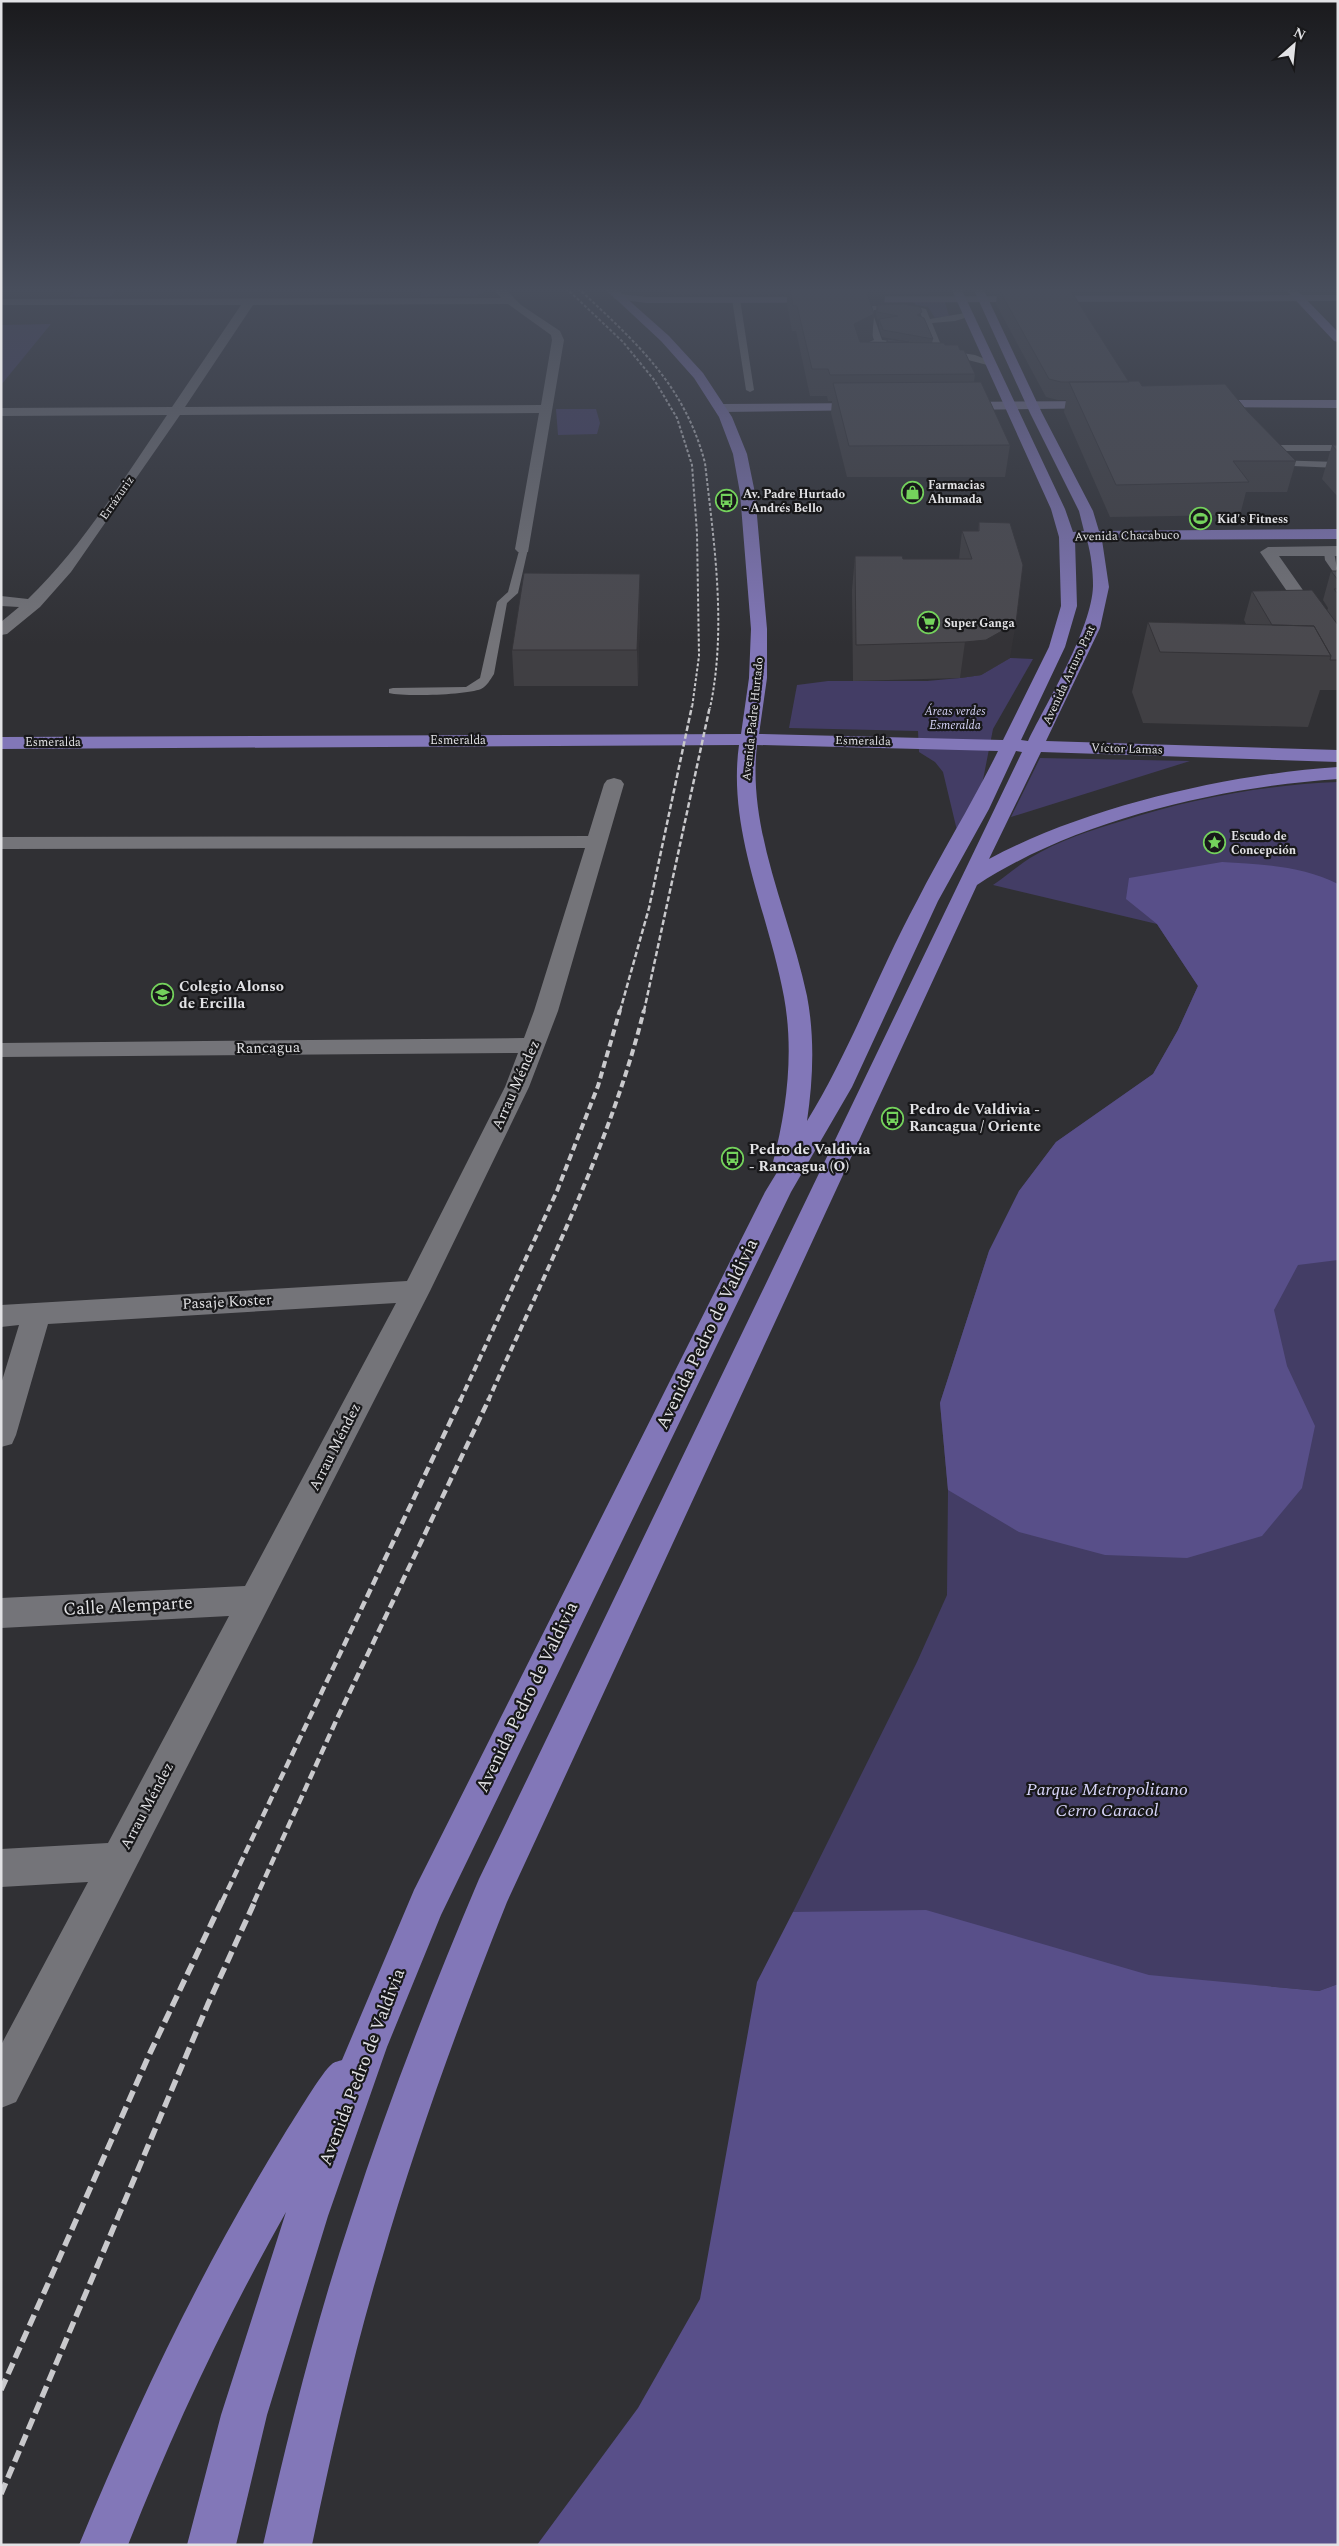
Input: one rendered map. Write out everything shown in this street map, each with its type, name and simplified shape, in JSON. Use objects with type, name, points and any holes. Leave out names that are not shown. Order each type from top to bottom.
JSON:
[{"type":"main road","points":[[721,408],[819,407]]},
{"type":"main road","name":"Avenida Arturo Prat","points":[[936,888],[979,809],[1057,647],[1069,606],[1067,537],[1058,509],[1011,407]]},
{"type":"main road","name":"Avenida Arturo Prat","points":[[287,2545],[342,2324],[386,2174],[439,2023],[492,1892],[968,882],[1092,628],[1101,586],[1094,536],[1086,511],[1033,407]]},
{"type":"main road","name":"Avenida Padre Hurtado","points":[[721,408],[736,440],[744,471],[758,602],[758,678],[746,752],[746,796],[767,889],[791,978],[799,1029],[800,1056],[794,1133],[778,1192]]},
{"type":"main road","name":"Avenida Chacabuco","points":[[1067,537],[1338,534]]},
{"type":"main road","name":"Esmeralda","points":[[1,743],[803,739],[916,742]]},
{"type":"main road","name":"Víctor Lamas","points":[[916,742],[1338,756]]},
{"type":"main road","points":[[968,882],[999,862],[1031,845],[1100,821],[1234,785],[1277,778],[1338,773]]},
{"type":"main road","name":"Avenida Pedro de Valdivia","points":[[211,2545],[244,2415],[303,2226],[367,2047],[428,1902],[778,1192],[840,1088],[936,888]]},
{"type":"main road","points":[[103,2545],[150,2429],[189,2344],[244,2241],[307,2135],[367,2047]]},
{"type":"street","name":"Errázuriz","points":[[1,630],[34,604],[56,582],[181,407]]},
{"type":"street","points":[[1,412],[547,409],[523,549]]},
{"type":"street","points":[[1333,552],[1268,552],[1338,653]]},
{"type":"street","points":[[1,601],[34,604]]},
{"type":"street","name":"Arrau Méndez","points":[[1,2087],[416,1290],[517,1087],[534,1045],[614,784]]},
{"type":"street","points":[[1,843],[596,842]]},
{"type":"street","name":"Rancagua","points":[[1,1050],[534,1045]]},
{"type":"street","name":"Pasaje Koster","points":[[1,1316],[416,1290]]},
{"type":"street","points":[[1,1435],[38,1313]]},
{"type":"street","name":"Calle Alemparte","points":[[1,1613],[256,1600]]},
{"type":"street","points":[[1,1868],[118,1861]]},
{"type":"lane","points":[[1338,448],[1267,448],[1260,452],[1268,462],[1276,464],[1338,465]]},
{"type":"lane","points":[[393,690],[466,690],[477,687],[484,682],[488,674],[502,602],[513,593],[523,549]]},
{"type":"lane","points":[[1333,552],[1330,560],[1338,571]]},
{"type":"green space","points":[[556,409],[596,409],[600,423],[597,434],[558,435]]},
{"type":"green space","name":"Áreas verdes Esmeralda","points":[[1010,658],[1033,659],[993,729],[978,805],[960,843],[943,772],[935,762],[919,752],[918,731],[789,728],[797,685],[828,681],[927,681],[960,678],[981,675]]},
{"type":"green space","points":[[1040,758],[1190,761],[1011,817]]},
{"type":"green space","name":"Parque Metropolitano Cerro Caracol","points":[[1338,782],[1338,1984],[1319,1991],[1254,1985],[919,2400],[793,1912],[917,1662],[947,1595],[948,1490],[940,1403],[989,1251],[1019,1191],[1056,1142],[1153,1074],[1178,1030],[1198,986],[1157,924],[993,885],[1030,858],[1052,846],[1087,832],[1148,813],[1228,794],[1283,786]]},
{"type":"shaded area","points":[[1222,862],[1281,867],[1310,873],[1338,884],[1338,1260],[1298,1265],[1274,1310],[1287,1366],[1315,1426],[1302,1488],[1262,1536],[1187,1558],[1105,1555],[1019,1532],[948,1490],[940,1403],[989,1251],[1019,1191],[1056,1142],[1153,1074],[1178,1030],[1198,986],[1157,924],[1126,899],[1129,878]]},
{"type":"shaded area","points":[[926,1910],[1149,1975],[1319,1991],[1338,1984],[1338,2545],[537,2545],[638,2408],[700,2299],[757,1982],[793,1912]]},
{"type":"building","points":[[839,407],[992,407],[1010,445],[849,446]]},
{"type":"building","points":[[1080,407],[1244,407],[1296,461],[1233,461],[1249,482],[1116,485]]},
{"type":"building","points":[[1332,445],[1338,445],[1338,452]]},
{"type":"building","name":"Super Ganga","points":[[979,522],[1010,523],[1023,565],[1016,623],[986,640],[856,645],[855,556],[902,556],[903,559],[972,559],[962,531],[979,531]]},
{"type":"building","points":[[1331,571],[1338,571],[1338,580]]},
{"type":"building","points":[[524,573],[640,574],[637,650],[512,650]]},
{"type":"building","points":[[1312,590],[1338,625],[1338,660],[1330,660],[1331,656],[1314,626],[1272,625],[1252,591]]},
{"type":"building","points":[[1148,622],[1314,626],[1331,656],[1160,652]]},
{"type":"railway","points":[[670,407],[677,418],[692,465],[697,533],[699,656],[692,708]]},
{"type":"railway","points":[[683,407],[696,435],[705,463],[715,555],[718,647],[710,708]]},
{"type":"railway","points":[[620,1011],[649,908],[692,706]]},
{"type":"railway","points":[[644,1011],[710,706]]},
{"type":"railway","points":[[460,1401],[557,1191],[598,1086],[620,1010]]},
{"type":"railway","points":[[488,1401],[575,1208],[595,1159],[614,1109],[644,1010]]},
{"type":"railway","points":[[222,1902],[461,1399]]},
{"type":"railway","points":[[254,1902],[336,1721],[489,1399]]},
{"type":"railway","points":[[1,2390],[150,2053],[222,1901]]},
{"type":"railway","points":[[1,2494],[208,2004],[255,1901]]},
{"type":"place","name":"Farmacias Ahumada","points":[[912,492]]},
{"type":"place","name":"Av. Padre Hurtado - Andrés Bello","points":[[727,501]]},
{"type":"place","name":"Kid's Fitness","points":[[1201,519]]},
{"type":"place","name":"Super Ganga","points":[[928,623]]},
{"type":"place","name":"Escudo de Concepción","points":[[1215,843]]},
{"type":"place","name":"Colegio Alonso de Ercilla","points":[[163,995]]},
{"type":"place","name":"Pedro de Valdivia - Rancagua / Oriente","points":[[893,1118]]},
{"type":"place","name":"Pedro de Valdivia - Rancagua (O)","points":[[733,1158]]}]
